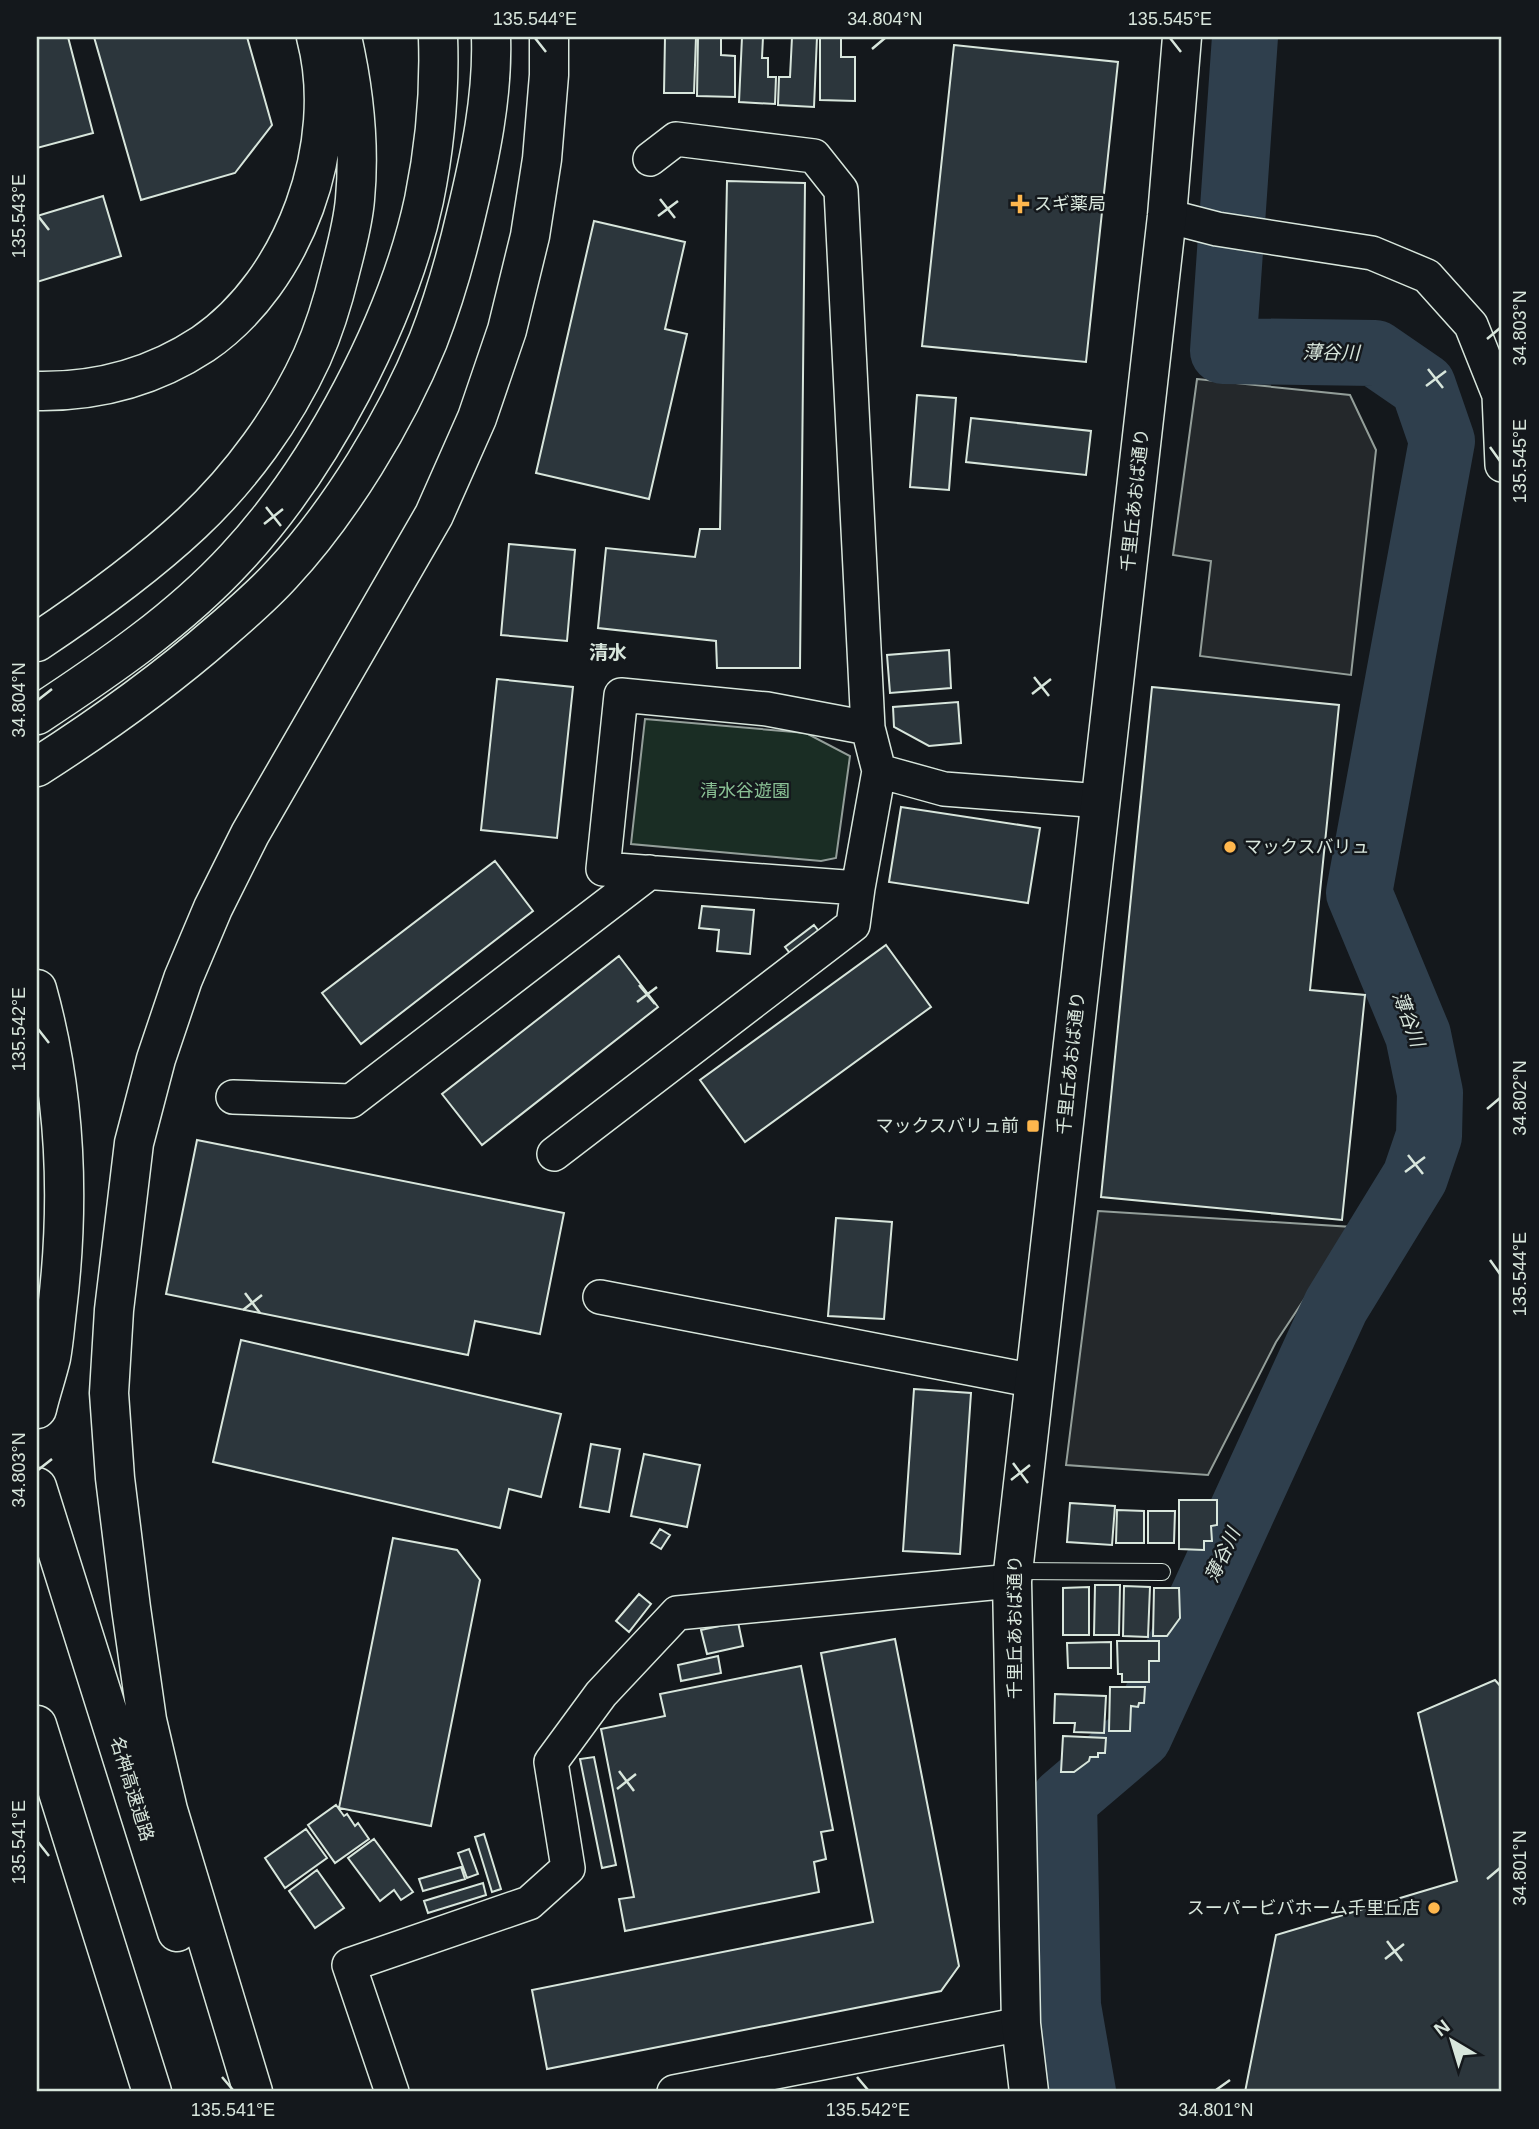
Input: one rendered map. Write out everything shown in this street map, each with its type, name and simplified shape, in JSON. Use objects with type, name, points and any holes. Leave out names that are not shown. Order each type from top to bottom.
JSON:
[{"type":"main road","points":[[37,391],[63,391],[109,385],[174,361],[204,343],[229,323],[253,297],[291,240],[314,182],[324,122],[322,68],[316,37]]},
{"type":"main road","points":[[37,642],[128,578],[194,522],[251,456],[296,390],[313,356],[328,316],[348,241],[355,202],[356,124],[342,37]]},
{"type":"main road","points":[[37,715],[113,664],[198,596],[244,549],[317,451],[351,391],[382,327],[424,201],[435,139],[438,37]]},
{"type":"main road","points":[[37,767],[140,696],[247,609],[282,574],[315,534],[378,442],[427,343],[457,254],[480,156],[491,37]]},
{"type":"main road","points":[[253,2092],[168,1810],[147,1720],[131,1608],[115,1478],[109,1393],[114,1310],[134,1143],[156,1059],[183,979],[213,908],[250,834],[434,515],[477,418],[508,330],[530,236],[542,159],[549,75],[549,37]]},
{"type":"main road","name":"千里丘あおば通り","points":[[1029,2092],[1021,2024],[1013,1576],[1167,216],[1182,37]]},
{"type":"main road","points":[[37,989],[53,1061],[64,1160],[64,1227],[59,1290],[51,1358],[37,1409]]},
{"type":"main road","name":"名神高速道路","points":[[37,1487],[227,2092]]},
{"type":"main road","points":[[37,1725],[152,2092]]},
{"type":"street","points":[[554,1154],[853,925],[878,771],[868,728],[841,190],[814,156],[676,139],[650,159]]},
{"type":"street","points":[[1167,216],[1217,229],[1372,253],[1427,276],[1471,325],[1499,395],[1502,465]]},
{"type":"street","points":[[858,888],[603,869],[621,695],[767,709],[868,728]]},
{"type":"street","points":[[878,771],[944,789],[1101,801]]},
{"type":"street","points":[[233,1097],[351,1101],[650,872]]},
{"type":"street","points":[[600,1297],[1035,1381]]},
{"type":"street","points":[[392,2092],[349,1965],[530,1903],[568,1868],[551,1762],[601,1694],[677,1613],[1013,1576]]},
{"type":"street","points":[[674,2092],[1021,2024]]},
{"type":"lane","points":[[1013,1576],[1162,1572]]},
{"type":"green space","name":"清水谷遊園","points":[[645,719],[806,733],[850,756],[836,858],[821,861],[631,844]]},
{"type":"shaded area","points":[[1197,379],[1350,395],[1376,450],[1351,675],[1200,656],[1211,561],[1173,555]]},
{"type":"shaded area","points":[[1098,1211],[1352,1227],[1276,1342],[1208,1475],[1066,1465]]},
{"type":"building","points":[[37,37],[68,37],[93,133],[37,148]]},
{"type":"building","points":[[94,37],[247,37],[272,125],[235,173],[141,200]]},
{"type":"building","points":[[665,37],[696,37],[694,93],[664,93]]},
{"type":"building","points":[[698,37],[721,37],[721,55],[735,56],[735,97],[697,96]]},
{"type":"building","points":[[742,37],[763,37],[762,58],[768,58],[768,77],[776,77],[775,104],[739,102]]},
{"type":"building","points":[[792,37],[817,37],[814,107],[778,105],[779,77],[790,77]]},
{"type":"building","points":[[820,37],[841,37],[841,57],[855,57],[855,101],[820,100]]},
{"type":"building","name":"スギ薬局","points":[[954,45],[1118,62],[1086,362],[922,346]]},
{"type":"building","points":[[727,181],[805,183],[800,668],[717,668],[716,641],[598,628],[606,548],[695,557],[700,529],[720,529]]},
{"type":"building","points":[[103,196],[121,256],[37,282],[37,216]]},
{"type":"building","points":[[594,221],[685,242],[665,329],[687,334],[649,499],[536,473]]},
{"type":"building","points":[[917,395],[956,398],[949,490],[910,487]]},
{"type":"building","points":[[971,418],[1091,431],[1086,475],[966,462]]},
{"type":"building","points":[[509,544],[575,550],[567,641],[501,635]]},
{"type":"building","points":[[949,650],[951,688],[890,693],[887,655]]},
{"type":"building","points":[[497,679],[573,687],[557,838],[481,830]]},
{"type":"building","name":"マックスバリュ","points":[[1152,687],[1339,705],[1310,990],[1365,995],[1342,1220],[1101,1197]]},
{"type":"building","points":[[958,702],[961,743],[929,746],[894,727],[893,707]]},
{"type":"building","points":[[901,807],[1040,828],[1028,903],[889,882]]},
{"type":"building","points":[[495,861],[533,911],[361,1044],[322,993]]},
{"type":"building","points":[[702,906],[754,910],[750,954],[717,951],[719,930],[699,928]]},
{"type":"building","points":[[814,925],[821,934],[793,957],[785,947]]},
{"type":"building","points":[[886,945],[931,1007],[745,1142],[700,1080]]},
{"type":"building","points":[[619,956],[658,1007],[482,1145],[442,1094]]},
{"type":"building","points":[[197,1140],[564,1213],[540,1334],[475,1321],[468,1355],[166,1294]]},
{"type":"building","points":[[836,1218],[892,1222],[884,1319],[828,1316]]},
{"type":"building","points":[[241,1340],[561,1414],[541,1497],[509,1489],[500,1528],[213,1462]]},
{"type":"building","points":[[914,1389],[971,1393],[960,1554],[903,1551]]},
{"type":"building","points":[[591,1444],[620,1449],[609,1512],[580,1507]]},
{"type":"building","points":[[644,1454],[700,1465],[687,1527],[631,1516]]},
{"type":"building","points":[[1179,1500],[1217,1500],[1217,1525],[1211,1526],[1212,1541],[1204,1541],[1204,1550],[1179,1549]]},
{"type":"building","points":[[1070,1503],[1115,1506],[1112,1545],[1067,1542]]},
{"type":"building","points":[[1117,1510],[1144,1511],[1144,1543],[1116,1543]]},
{"type":"building","points":[[1148,1511],[1175,1511],[1174,1543],[1148,1543]]},
{"type":"building","points":[[660,1529],[670,1535],[661,1549],[651,1543]]},
{"type":"building","points":[[393,1538],[457,1550],[480,1580],[431,1826],[339,1808]]},
{"type":"building","points":[[1095,1585],[1120,1585],[1119,1635],[1094,1635]]},
{"type":"building","points":[[1124,1586],[1150,1587],[1148,1637],[1123,1636]]},
{"type":"building","points":[[1089,1587],[1089,1635],[1063,1635],[1063,1588]]},
{"type":"building","points":[[1154,1588],[1179,1588],[1180,1618],[1167,1636],[1153,1636]]},
{"type":"building","points":[[639,1594],[651,1604],[629,1632],[616,1621]]},
{"type":"building","points":[[738,1622],[743,1646],[707,1654],[701,1630]]},
{"type":"building","points":[[895,1639],[959,1966],[941,1991],[547,2069],[532,1990],[873,1922],[821,1653]]},
{"type":"building","points":[[1117,1641],[1159,1641],[1159,1661],[1149,1661],[1149,1682],[1122,1682],[1122,1674],[1118,1674]]},
{"type":"building","points":[[1111,1642],[1111,1668],[1068,1668],[1067,1643]]},
{"type":"building","points":[[718,1656],[721,1673],[681,1681],[678,1665]]},
{"type":"building","points":[[801,1666],[833,1830],[821,1832],[826,1859],[814,1862],[819,1892],[625,1931],[619,1899],[634,1897],[601,1729],[665,1716],[660,1694]]},
{"type":"building","name":"スーパービバホーム千里丘店","points":[[1495,1680],[1502,1688],[1502,2092],[1245,2092],[1276,1935],[1457,1881],[1418,1713]]},
{"type":"building","points":[[1110,1687],[1145,1687],[1144,1703],[1139,1703],[1138,1707],[1131,1706],[1130,1731],[1109,1731]]},
{"type":"building","points":[[1055,1694],[1106,1696],[1104,1733],[1074,1732],[1075,1723],[1054,1723]]},
{"type":"building","points":[[1063,1736],[1106,1738],[1105,1753],[1090,1757],[1089,1761],[1074,1772],[1061,1772]]},
{"type":"building","points":[[594,1757],[616,1865],[602,1868],[580,1759]]},
{"type":"building","points":[[336,1805],[344,1816],[347,1814],[355,1826],[358,1823],[369,1839],[335,1863],[308,1825]]},
{"type":"building","points":[[306,1829],[327,1858],[285,1888],[265,1858]]},
{"type":"building","points":[[484,1834],[501,1889],[492,1892],[475,1837]]},
{"type":"building","points":[[374,1839],[413,1892],[401,1900],[394,1890],[380,1901],[348,1858]]},
{"type":"building","points":[[469,1849],[478,1874],[467,1878],[458,1853]]},
{"type":"building","points":[[461,1867],[465,1879],[423,1891],[419,1879]]},
{"type":"building","points":[[317,1870],[344,1908],[315,1928],[289,1891]]},
{"type":"building","points":[[483,1883],[486,1895],[428,1913],[424,1901]]},
{"type":"waterway","name":"薄谷川","points":[[1083,2092],[1068,2006],[1064,1800],[1139,1736],[1336,1306],[1415,1177],[1429,1136],[1430,1093],[1418,1035],[1359,893],[1442,441],[1423,386],[1375,353],[1223,351],[1245,37]]},
{"type":"place","name":"スギ薬局","points":[[1020,204]]},
{"type":"place","name":"マックスバリュ","points":[[1230,847]]},
{"type":"place","name":"マックスバリュ前","points":[[1033,1126]]},
{"type":"place","name":"スーパービバホーム千里丘店","points":[[1434,1908]]},
{"type":"district","name":"清水","points":[[608,652]]}]
